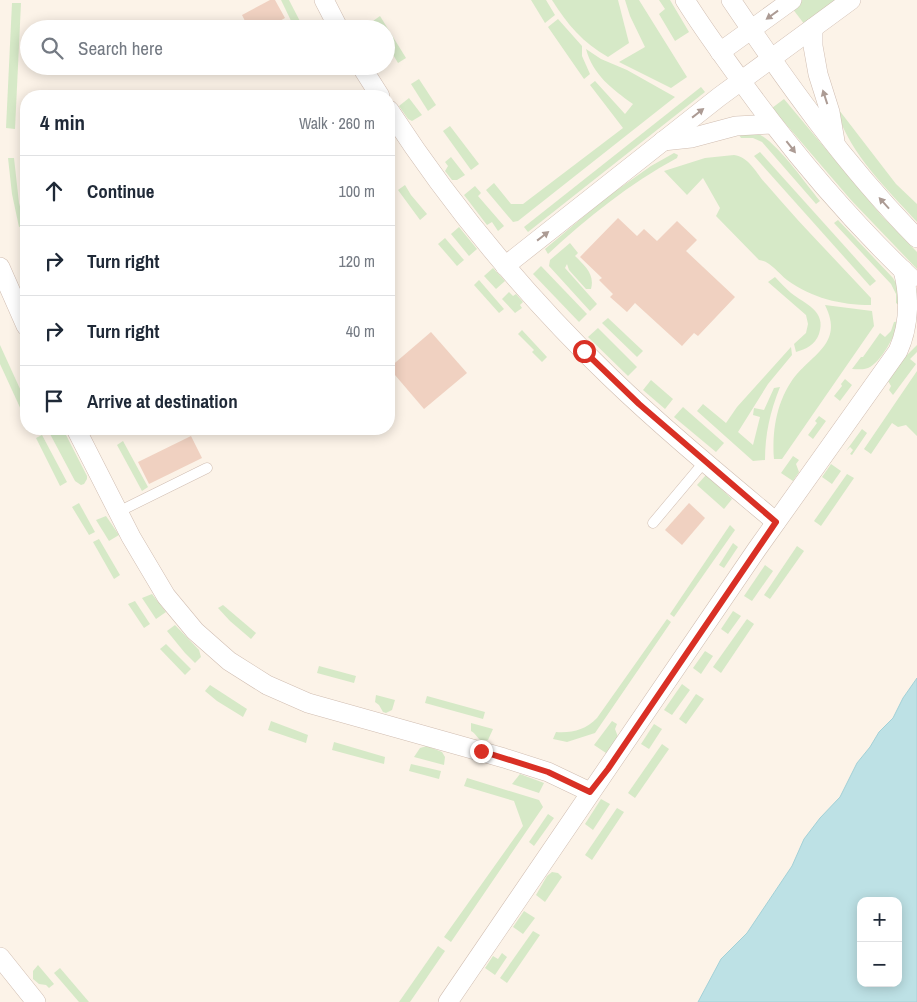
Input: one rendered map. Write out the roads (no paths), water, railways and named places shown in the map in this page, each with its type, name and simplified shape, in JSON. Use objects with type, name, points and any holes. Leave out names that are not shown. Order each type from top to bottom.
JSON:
[{"type":"street","points":[[324,0],[335,20]]},
{"type":"street","points":[[685,0],[772,124],[833,197],[917,284]]},
{"type":"street","points":[[730,0],[835,145],[917,238]]},
{"type":"street","points":[[720,52],[792,0]]},
{"type":"street","points":[[505,266],[741,80],[851,0]]},
{"type":"street","points":[[814,28],[814,46],[818,74],[830,112],[835,145]]},
{"type":"street","points":[[367,75],[376,90]]},
{"type":"street","points":[[395,119],[453,202],[505,266],[557,323],[611,378],[776,522]]},
{"type":"street","points":[[663,140],[691,138],[736,126],[772,124]]},
{"type":"street","points":[[0,267],[20,312]]},
{"type":"street","points":[[448,1002],[776,522],[898,351],[905,332],[908,312],[903,270]]},
{"type":"street","points":[[898,351],[917,337]]},
{"type":"street","points":[[79,435],[154,577],[180,613],[211,646],[229,661],[267,685],[288,695],[330,710],[472,748],[548,772],[590,792]]},
{"type":"street","points":[[0,957],[36,1002]]},
{"type":"lane","points":[[653,522],[705,461]]},
{"type":"lane","points":[[118,512],[207,468]]},
{"type":"water","points":[[917,678],[917,1002],[698,1002],[721,959],[747,933],[792,866],[804,839],[820,818],[840,797],[857,763],[879,732],[893,718],[903,698]]}]
